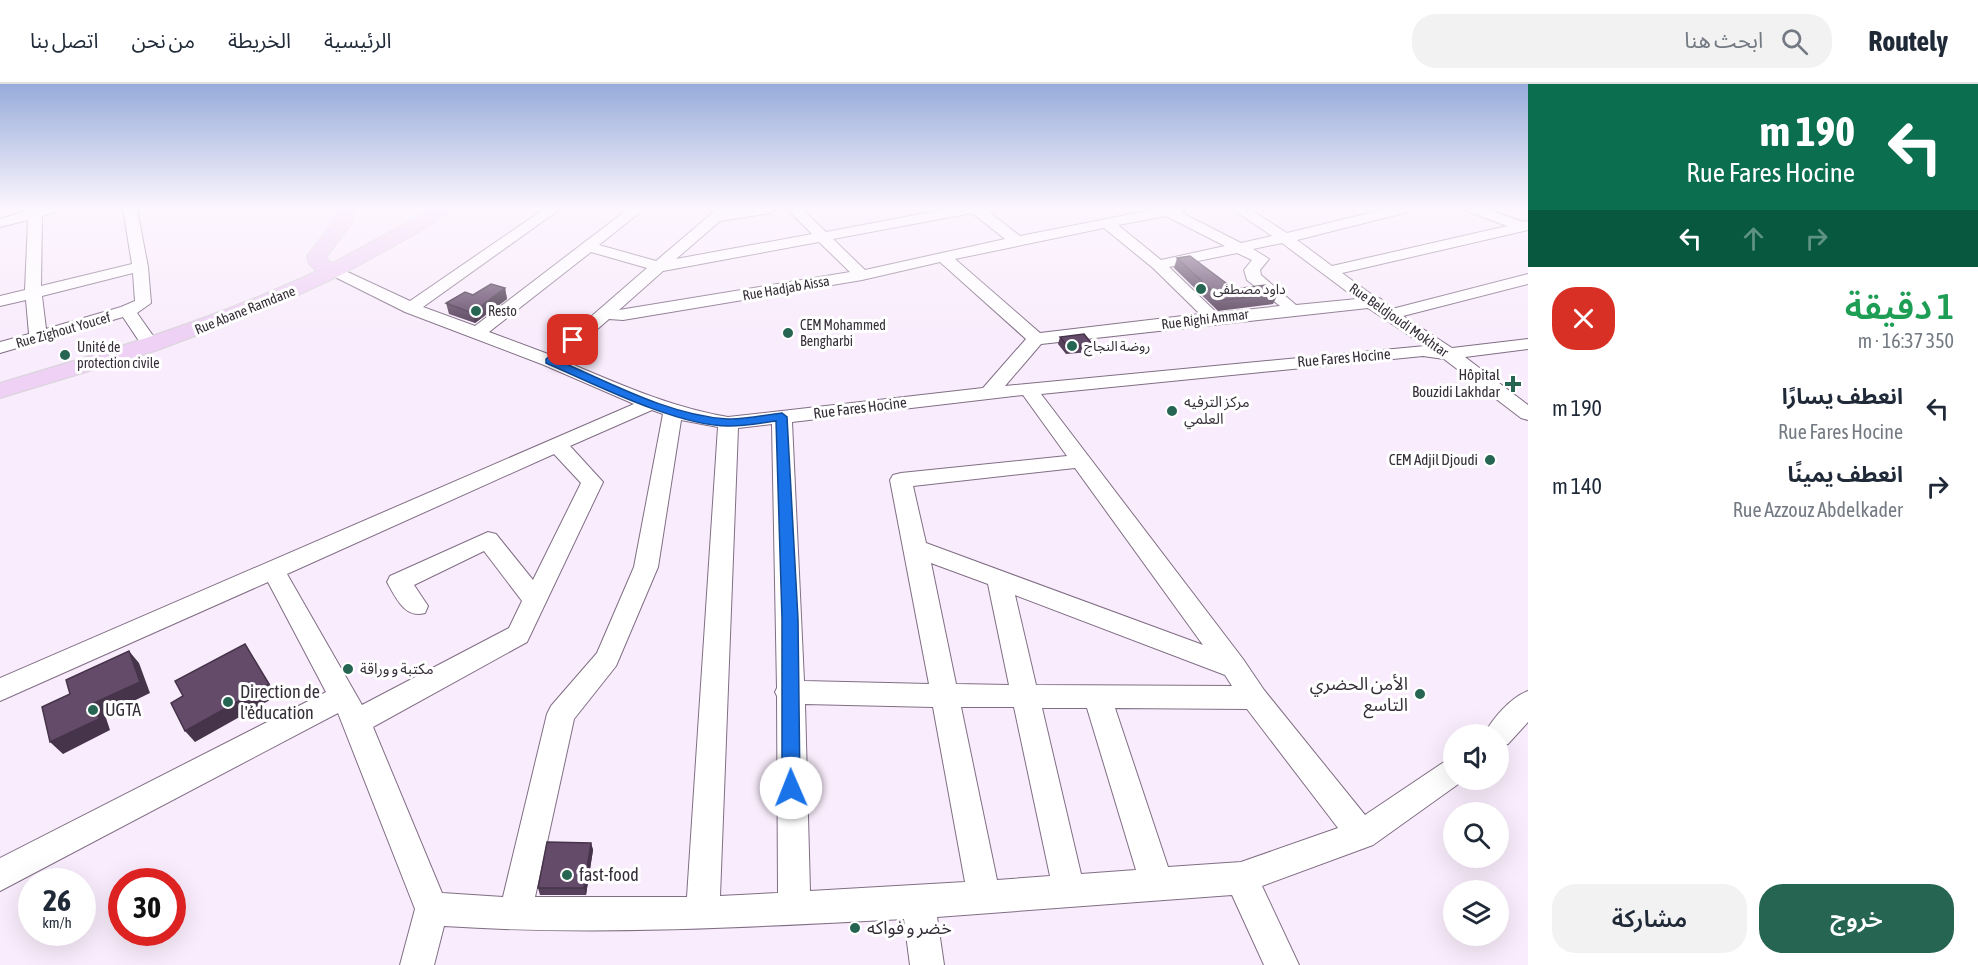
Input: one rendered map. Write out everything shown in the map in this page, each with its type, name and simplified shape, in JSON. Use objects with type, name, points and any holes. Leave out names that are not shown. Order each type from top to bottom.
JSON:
[{"type":"main road","points":[[322,250],[317,256],[319,264],[331,269]]},
{"type":"main road","points":[[331,269],[364,250]]},
{"type":"main road","points":[[331,269],[367,250]]},
{"type":"main road","name":"Rue Abane Ramdane","points":[[0,385],[225,319],[300,288],[331,269]]},
{"type":"main road","name":"Rue Abane Ramdane","points":[[0,391],[149,342]]},
{"type":"street","points":[[34,250],[33,292],[38,338]]},
{"type":"street","points":[[137,250],[143,303],[127,311],[149,342]]},
{"type":"street","points":[[411,308],[494,250]]},
{"type":"street","points":[[476,334],[584,250]]},
{"type":"street","points":[[599,250],[660,267],[749,250]]},
{"type":"street","points":[[550,361],[603,313],[679,250]]},
{"type":"street","points":[[837,250],[862,275]]},
{"type":"street","name":"Rue Hadjab Aissa","points":[[603,313],[623,315],[862,275],[973,250]]},
{"type":"street","points":[[1140,250],[1213,318]]},
{"type":"street","points":[[1158,265],[1227,250]]},
{"type":"street","points":[[1242,250],[1262,259],[1252,270],[1253,277],[1294,310]]},
{"type":"street","name":"Rue Beldjoudi Mokhtar","points":[[1301,250],[1389,315],[1449,354],[1528,414]]},
{"type":"street","points":[[1329,271],[1420,250]]},
{"type":"street","points":[[943,257],[1036,339],[990,393]]},
{"type":"street","points":[[0,301],[140,267]]},
{"type":"street","name":"Rue Fares Hocine","points":[[331,269],[411,308],[662,407],[692,417],[728,423],[1028,389],[1423,351],[1449,354],[1528,344]]},
{"type":"street","points":[[1389,315],[1528,279]]},
{"type":"street","name":"Rue Righi Ammar","points":[[1036,339],[1374,302]]},
{"type":"street","name":"Rue Zighout Youcef","points":[[0,348],[127,311]]},
{"type":"street","points":[[1028,389],[1234,667],[1254,698],[1362,836]]},
{"type":"street","points":[[0,690],[557,445],[662,407],[646,567],[607,659],[561,714],[514,914]]},
{"type":"street","points":[[782,417],[790,619],[789,692],[794,907]]},
{"type":"street","points":[[703,912],[728,423]]},
{"type":"street","points":[[357,722],[518,635],[592,482],[557,445]]},
{"type":"street","points":[[984,897],[901,480],[1081,461]]},
{"type":"street","points":[[416,606],[399,582],[488,540],[535,600]]},
{"type":"street","points":[[916,548],[1234,667]]},
{"type":"street","points":[[273,570],[357,722],[432,909],[417,965]]},
{"type":"street","points":[[999,579],[1069,891]]},
{"type":"street","points":[[789,692],[944,696],[1254,698]]},
{"type":"street","points":[[1097,696],[1156,884]]},
{"type":"street","points":[[0,875],[342,697]]},
{"type":"street","points":[[1508,724],[1528,703]]},
{"type":"street","points":[[432,909],[514,914],[703,912],[918,902],[1241,878],[1362,836],[1443,779]]},
{"type":"street","points":[[1241,878],[1282,965]]},
{"type":"street","points":[[918,902],[927,965]]},
{"type":"building","points":[[1190,256],[1234,289],[1266,285],[1278,294],[1222,300],[1177,258]]},
{"type":"building","points":[[491,284],[505,288],[472,313],[446,303],[465,292],[473,295]]},
{"type":"building","points":[[1084,334],[1092,344],[1068,347],[1060,337]]},
{"type":"building","name":"Direction de l'éducation","points":[[245,644],[269,684],[185,731],[171,703],[183,696],[175,681]]},
{"type":"building","points":[[129,651],[140,682],[94,703],[99,719],[50,742],[42,707],[70,694],[66,680]]},
{"type":"building","name":"fast-food","points":[[547,842],[591,843],[584,888],[538,888]]},
{"type":"place","name":"داود مصطفى","points":[[1201,289]]},
{"type":"place","name":"Resto","points":[[476,311]]},
{"type":"place","name":"CEM Mohammed Bengharbi","points":[[788,333]]},
{"type":"place","name":"روضة النجاح","points":[[1072,346]]},
{"type":"place","name":"Unité de protection civile","points":[[65,355]]},
{"type":"place","name":"Hôpital Bouzidi Lakhdar","points":[[1513,384]]},
{"type":"place","name":"مركز الترفيه العلمي","points":[[1172,411]]},
{"type":"place","name":"CEM Adjil Djoudi","points":[[1490,460]]},
{"type":"place","name":"مكتبة و وراقة","points":[[348,669]]},
{"type":"place","name":"الأمن الحضري التاسع","points":[[1420,694]]},
{"type":"place","name":"Direction de l'éducation","points":[[228,702]]},
{"type":"place","name":"UGTA","points":[[93,710]]},
{"type":"place","name":"fast-food","points":[[567,875]]},
{"type":"place","name":"خضر و فواكه","points":[[855,928]]},
{"type":"route","points":[[573,340],[550,361],[644,401],[692,417],[728,423],[782,417],[790,619],[791,788]]}]
